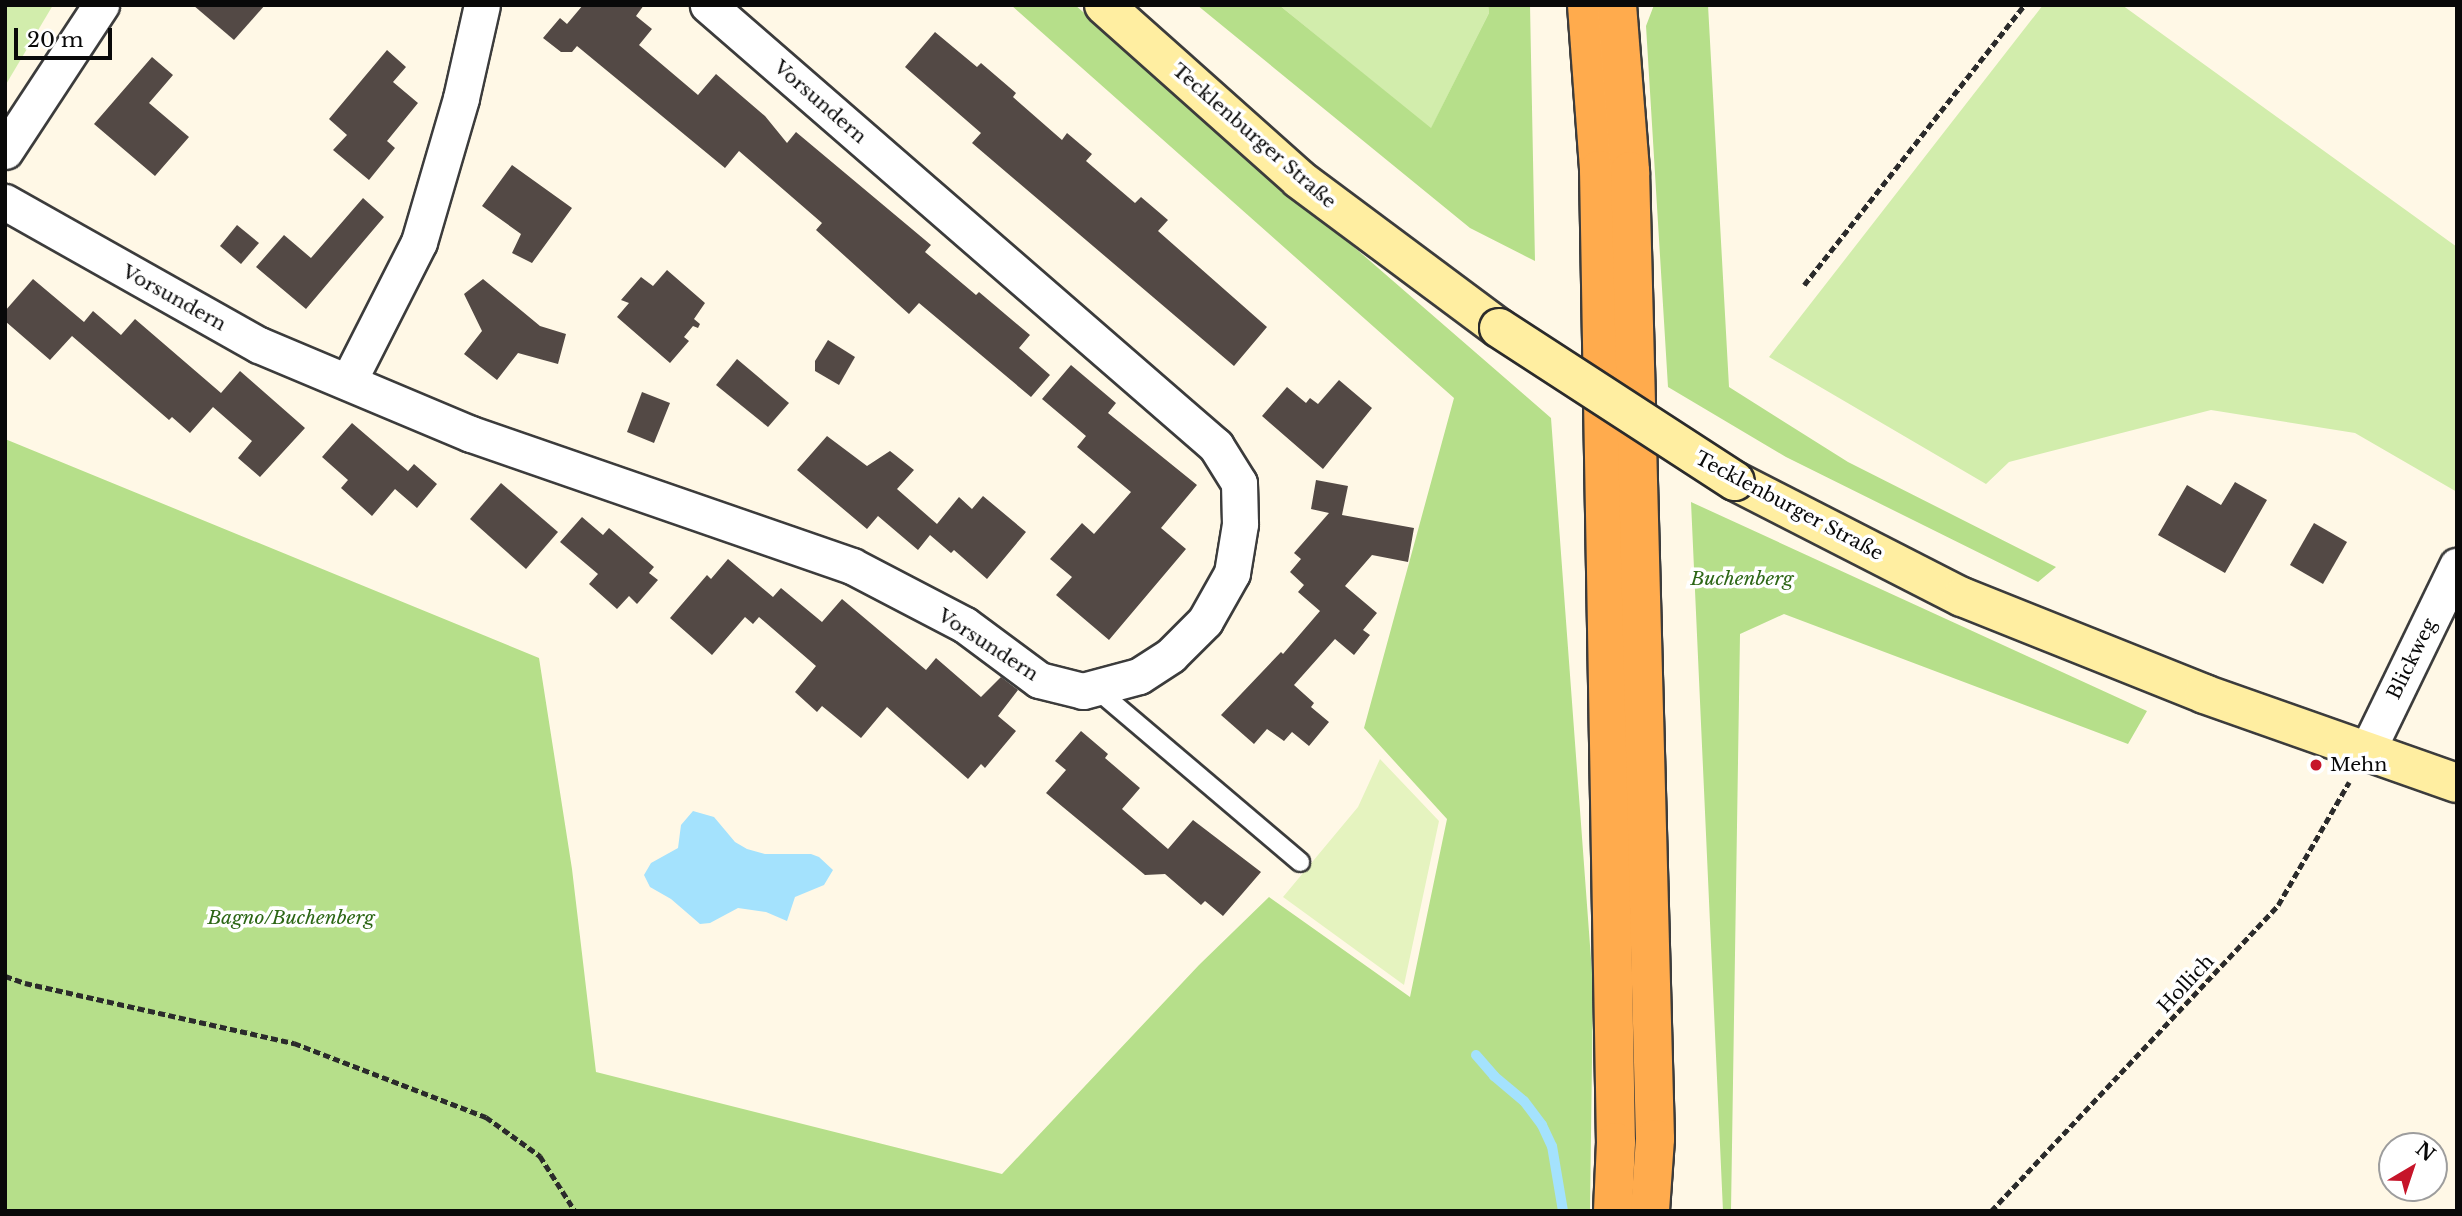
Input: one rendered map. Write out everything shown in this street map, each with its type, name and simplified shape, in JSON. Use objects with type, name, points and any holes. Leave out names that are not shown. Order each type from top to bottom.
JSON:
[{"type":"highway","points":[[1587,5],[1600,170],[1616,1142],[1612,1211]]},
{"type":"highway","points":[[1617,5],[1630,171],[1655,1139],[1650,1211]]},
{"type":"main road","name":"Tecklenburger Straße","points":[[1104,5],[1299,179],[1499,328],[1735,481],[1962,597],[2204,694],[2457,783]]},
{"type":"street","points":[[5,151],[101,5]]},
{"type":"street","points":[[348,382],[419,242],[461,98],[482,5]]},
{"type":"street","name":"Vorsundern","points":[[5,202],[259,345],[484,439],[852,566],[965,625],[1040,680],[1083,691],[1139,676],[1171,655],[1205,621],[1233,573],[1240,524],[1239,483],[1216,446],[708,5]]},
{"type":"street","name":"Blickweg","points":[[2367,751],[2457,566]]},
{"type":"lane","points":[[1095,688],[1300,862]]},
{"type":"path","points":[[1804,285],[2024,5]]},
{"type":"path","name":"Hollich","points":[[1991,1211],[2278,905],[2367,751]]},
{"type":"path","points":[[5,976],[25,984],[294,1044],[486,1117],[540,1156],[575,1211]]},
{"type":"green space","points":[[5,5],[53,5],[5,86]]},
{"type":"green space","name":"Bagno/Buchenberg","points":[[1011,5],[1075,5],[1551,418],[1593,986],[1590,1211],[5,1211],[5,439],[539,658],[572,869],[596,1072],[1002,1174],[1199,965],[1269,897],[1410,997],[1447,819],[1364,728],[1454,398]]},
{"type":"green space","points":[[1197,5],[1279,5],[1431,128],[1489,13],[1488,5],[1530,5],[1535,261],[1470,228]]},
{"type":"green space","points":[[1279,5],[1488,5],[1489,13],[1431,129]]},
{"type":"green space","points":[[1654,5],[1708,5],[1729,387],[1848,462],[2056,567],[2038,582],[1786,457],[1668,387],[1646,26]]},
{"type":"green space","points":[[2043,5],[2122,5],[2457,247],[2457,492],[2355,433],[2211,410],[2009,462],[1986,484],[1769,357]]},
{"type":"green space","name":"Buchenberg","points":[[1691,502],[2147,711],[2128,744],[1784,614],[1740,634],[1731,1211],[1723,1211]]},
{"type":"green space","points":[[1380,759],[1439,821],[1404,985],[1283,897],[1358,807]]},
{"type":"water","points":[[693,811],[714,817],[735,842],[747,849],[765,854],[811,854],[819,857],[833,870],[824,885],[795,897],[787,921],[766,912],[738,908],[710,923],[700,924],[671,899],[650,887],[644,875],[651,863],[678,848],[681,825]]},
{"type":"building","points":[[193,5],[265,5],[234,40]]},
{"type":"building","points":[[583,5],[644,5],[636,16],[652,29],[639,45],[698,95],[716,74],[765,116],[787,143],[796,132],[931,245],[925,252],[976,295],[979,292],[1030,335],[1019,348],[1050,375],[1031,397],[919,303],[909,314],[816,230],[822,223],[739,151],[725,168],[577,46],[572,52],[561,52],[543,38],[560,18],[567,24]]},
{"type":"building","points":[[935,32],[977,67],[981,63],[1016,93],[1013,97],[1062,140],[1067,133],[1092,154],[1086,161],[1135,203],[1141,197],[1168,220],[1158,231],[1267,327],[1234,366],[972,143],[981,133],[905,67]]},
{"type":"building","points":[[387,50],[406,67],[393,82],[418,103],[387,141],[395,148],[369,180],[333,150],[347,135],[329,119]]},
{"type":"building","points":[[152,57],[173,75],[149,103],[189,137],[155,176],[94,124]]},
{"type":"building","points":[[512,165],[572,208],[532,263],[512,253],[521,234],[482,206]]},
{"type":"building","points":[[363,198],[384,217],[306,309],[256,267],[284,235],[311,258]]},
{"type":"building","points":[[237,225],[259,243],[241,264],[220,246]]},
{"type":"building","points":[[667,270],[705,303],[694,319],[700,324],[698,328],[693,326],[684,337],[689,341],[670,363],[617,317],[629,303],[621,300],[641,277],[653,286]]},
{"type":"building","points":[[33,279],[84,322],[93,311],[121,335],[135,319],[221,393],[240,371],[305,428],[260,477],[238,458],[252,441],[213,407],[190,433],[172,417],[169,420],[72,336],[50,360],[5,321],[5,311]]},
{"type":"building","points":[[483,279],[540,326],[566,334],[558,364],[518,353],[497,380],[464,354],[482,331],[464,294]]},
{"type":"building","points":[[828,340],[855,357],[839,385],[815,371],[815,361]]},
{"type":"building","points":[[737,359],[789,403],[768,427],[716,385]]},
{"type":"building","points":[[1071,365],[1116,403],[1108,413],[1197,485],[1161,528],[1186,549],[1109,640],[1056,595],[1072,577],[1050,559],[1082,523],[1094,534],[1131,492],[1077,447],[1086,436],[1042,399]]},
{"type":"building","points":[[1339,380],[1372,408],[1323,469],[1262,416],[1287,387],[1306,403],[1310,398],[1318,404]]},
{"type":"building","points":[[642,392],[670,403],[654,443],[627,432]]},
{"type":"building","points":[[352,423],[408,471],[414,464],[437,484],[417,508],[395,489],[372,516],[341,488],[348,480],[322,457]]},
{"type":"building","points":[[827,436],[867,466],[890,451],[914,470],[897,489],[937,524],[959,497],[972,509],[983,496],[1026,532],[987,579],[954,550],[951,553],[930,535],[918,550],[878,516],[867,529],[797,470]]},
{"type":"building","points":[[1316,480],[1348,486],[1342,515],[1414,528],[1408,562],[1372,555],[1345,586],[1377,613],[1363,630],[1370,635],[1354,655],[1335,639],[1294,685],[1314,703],[1311,707],[1329,722],[1309,746],[1292,732],[1284,741],[1267,729],[1254,744],[1221,715],[1281,652],[1283,654],[1320,611],[1298,592],[1304,585],[1290,572],[1301,559],[1294,553],[1329,513],[1311,509]]},
{"type":"building","points":[[2235,482],[2267,500],[2225,573],[2158,535],[2187,485],[2221,505]]},
{"type":"building","points":[[501,483],[558,532],[526,569],[470,519]]},
{"type":"building","points":[[582,517],[603,535],[609,528],[654,567],[649,573],[658,580],[637,604],[629,596],[617,609],[589,584],[598,574],[560,542]]},
{"type":"building","points":[[2314,523],[2347,542],[2323,584],[2290,565]]},
{"type":"building","points":[[728,559],[773,597],[781,588],[822,622],[842,599],[926,670],[936,658],[981,697],[1001,677],[1018,690],[998,716],[1016,731],[985,768],[981,764],[968,779],[887,707],[861,738],[822,706],[817,712],[795,692],[816,666],[759,617],[753,624],[745,617],[712,655],[670,618],[707,575],[711,579]]},
{"type":"building","points":[[1081,731],[1108,754],[1105,758],[1140,788],[1122,809],[1168,849],[1193,820],[1261,872],[1223,916],[1205,901],[1201,905],[1165,874],[1145,875],[1046,793],[1066,770],[1055,761]]},
{"type":"waterway","points":[[1476,1055],[1494,1076],[1524,1101],[1542,1125],[1552,1146],[1563,1211]]},
{"type":"place","name":"Mehn","points":[[2316,765]]}]
